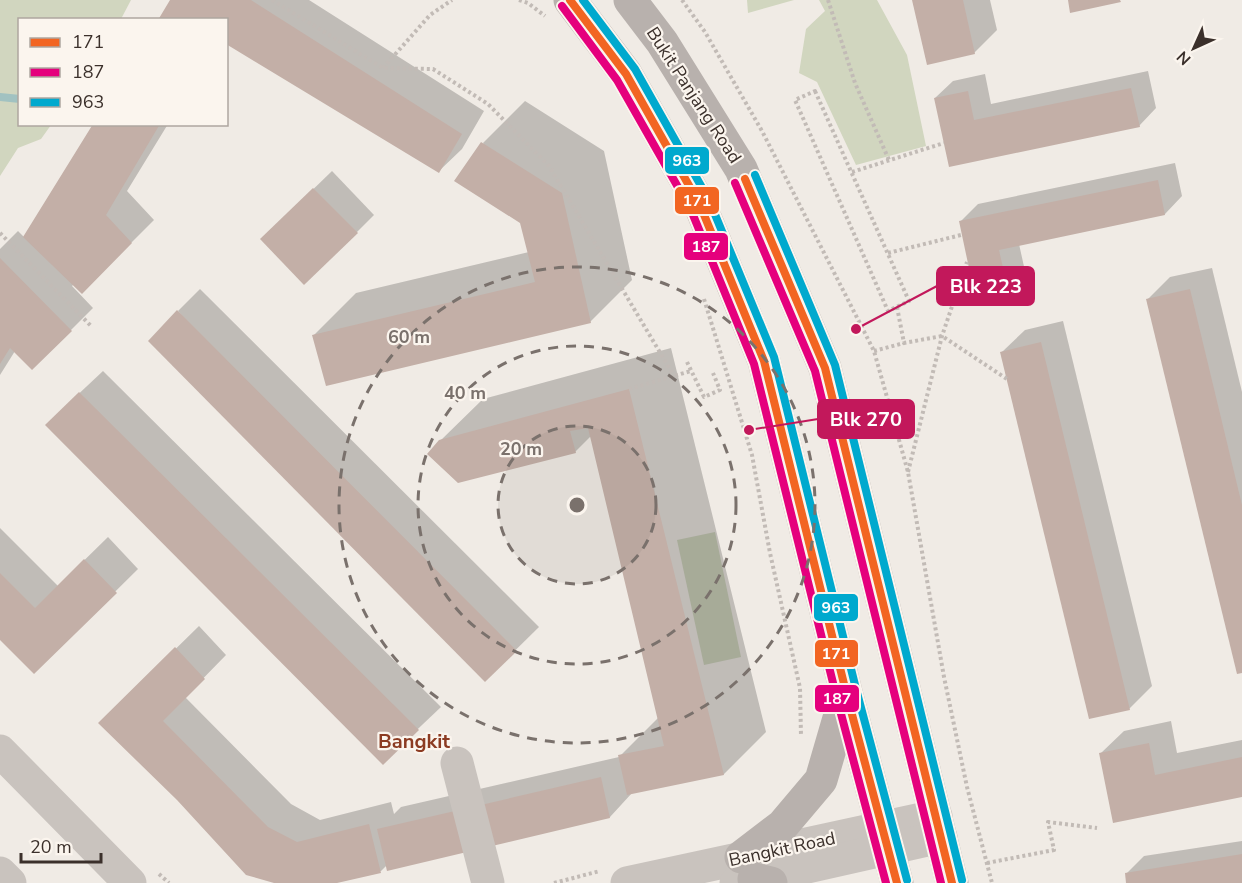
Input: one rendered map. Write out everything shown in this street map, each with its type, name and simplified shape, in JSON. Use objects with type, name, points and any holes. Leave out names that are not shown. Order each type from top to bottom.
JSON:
[{"type":"main road","name":"Bukit Panjang Road","points":[[630,0],[662,42],[741,169],[825,368],[952,883]]},
{"type":"main road","points":[[562,11],[626,74],[700,205],[764,361],[846,692],[897,883]]},
{"type":"main road","points":[[751,876],[783,825],[821,780],[846,692]]},
{"type":"street","points":[[0,750],[130,883]]},
{"type":"street","points":[[457,763],[488,883]]},
{"type":"street","name":"Bangkit Road","points":[[627,883],[751,876],[885,838],[938,826]]},
{"type":"street","points":[[0,873],[10,883]]},
{"type":"path","points":[[272,0],[383,68],[434,69],[488,104],[549,166],[674,376]]},
{"type":"path","points":[[383,68],[430,15],[452,0]]},
{"type":"path","points":[[519,0],[562,11]]},
{"type":"path","points":[[828,0],[855,83],[889,160]]},
{"type":"path","points":[[815,91],[852,172],[909,301],[888,311],[795,100],[815,91]]},
{"type":"path","points":[[852,172],[944,143]]},
{"type":"path","points":[[0,234],[92,327]]},
{"type":"path","points":[[888,253],[962,235]]},
{"type":"path","points":[[908,472],[942,336],[968,262]]},
{"type":"path","points":[[701,290],[752,455],[770,554],[800,688],[801,740]]},
{"type":"path","points":[[897,307],[904,343]]},
{"type":"path","points":[[874,351],[942,336],[1007,379]]},
{"type":"path","points":[[687,362],[704,397],[730,386]]},
{"type":"path","points":[[629,389],[691,372]]},
{"type":"path","points":[[713,373],[720,390]]},
{"type":"path","points":[[987,863],[1054,850],[1048,822],[1097,828]]},
{"type":"green space","points":[[0,0],[131,0],[122,18],[18,18],[18,126],[50,126],[41,139],[18,148],[0,176]]},
{"type":"green space","points":[[747,0],[794,0],[748,13]]},
{"type":"green space","points":[[819,0],[877,0],[907,55],[926,146],[856,165],[817,82],[799,73],[806,29],[825,11]]},
{"type":"green space","points":[[715,532],[741,657],[704,665],[677,540]]},
{"type":"building","points":[[170,0],[251,0],[462,134],[439,173],[228,45],[228,18],[159,18]]},
{"type":"building","points":[[912,0],[963,0],[975,54],[927,65]]},
{"type":"building","points":[[1068,0],[1120,0],[1121,2],[1070,13]]},
{"type":"building","points":[[1131,88],[1140,127],[949,167],[934,98],[968,91],[974,120]]},
{"type":"building","points":[[92,126],[159,126],[106,215],[132,243],[82,294],[23,237]]},
{"type":"building","points":[[481,142],[562,193],[591,323],[326,386],[312,335],[535,282],[520,223],[454,181]]},
{"type":"building","points":[[1158,180],[1165,215],[999,250],[1010,299],[977,306],[959,221]]},
{"type":"building","points":[[313,188],[358,233],[304,285],[260,239]]},
{"type":"building","points":[[0,258],[72,331],[32,370],[10,348],[0,364]]},
{"type":"building","points":[[1190,289],[1242,505],[1242,673],[1237,674],[1146,299]]},
{"type":"building","points":[[177,310],[517,651],[485,682],[148,341]]},
{"type":"building","points":[[1041,342],[1130,710],[1089,719],[1000,352]]},
{"type":"building","points":[[629,389],[724,775],[627,795],[618,755],[664,746],[588,428],[570,431],[576,453],[458,483],[427,454],[439,440]]},
{"type":"building","points":[[79,392],[419,730],[383,765],[45,425]]},
{"type":"building","points":[[84,559],[117,593],[34,674],[0,640],[0,573],[35,608]]},
{"type":"building","points":[[175,647],[205,679],[163,721],[268,827],[297,842],[369,824],[381,873],[337,883],[274,883],[246,875],[177,800],[98,723]]},
{"type":"building","points":[[1149,743],[1155,775],[1242,757],[1242,797],[1113,823],[1099,753]]},
{"type":"building","points":[[601,777],[610,818],[387,871],[377,829]]},
{"type":"building","points":[[1242,854],[1242,883],[1126,883],[1125,873]]},
{"type":"waterway","points":[[0,97],[18,99]]},
{"type":"transit line","name":"171","points":[[570,0],[626,74],[700,205],[764,361],[846,692],[897,883]]},
{"type":"transit line","name":"963","points":[[583,0],[635,69],[709,200],[774,357],[856,689],[907,880]]},
{"type":"transit line","name":"187","points":[[562,6],[617,80],[691,210],[754,364],[836,695],[886,883]]},
{"type":"transit line","name":"963","points":[[755,175],[835,365],[962,880]]},
{"type":"transit line","name":"171","points":[[745,179],[825,368],[952,883]]},
{"type":"transit line","name":"187","points":[[735,183],[815,371],[941,883]]},
{"type":"place","name":"Blk 223","points":[[856,329]]},
{"type":"place","name":"Blk 270","points":[[749,430]]},
{"type":"district","name":"Bangkit","points":[[414,741]]}]
